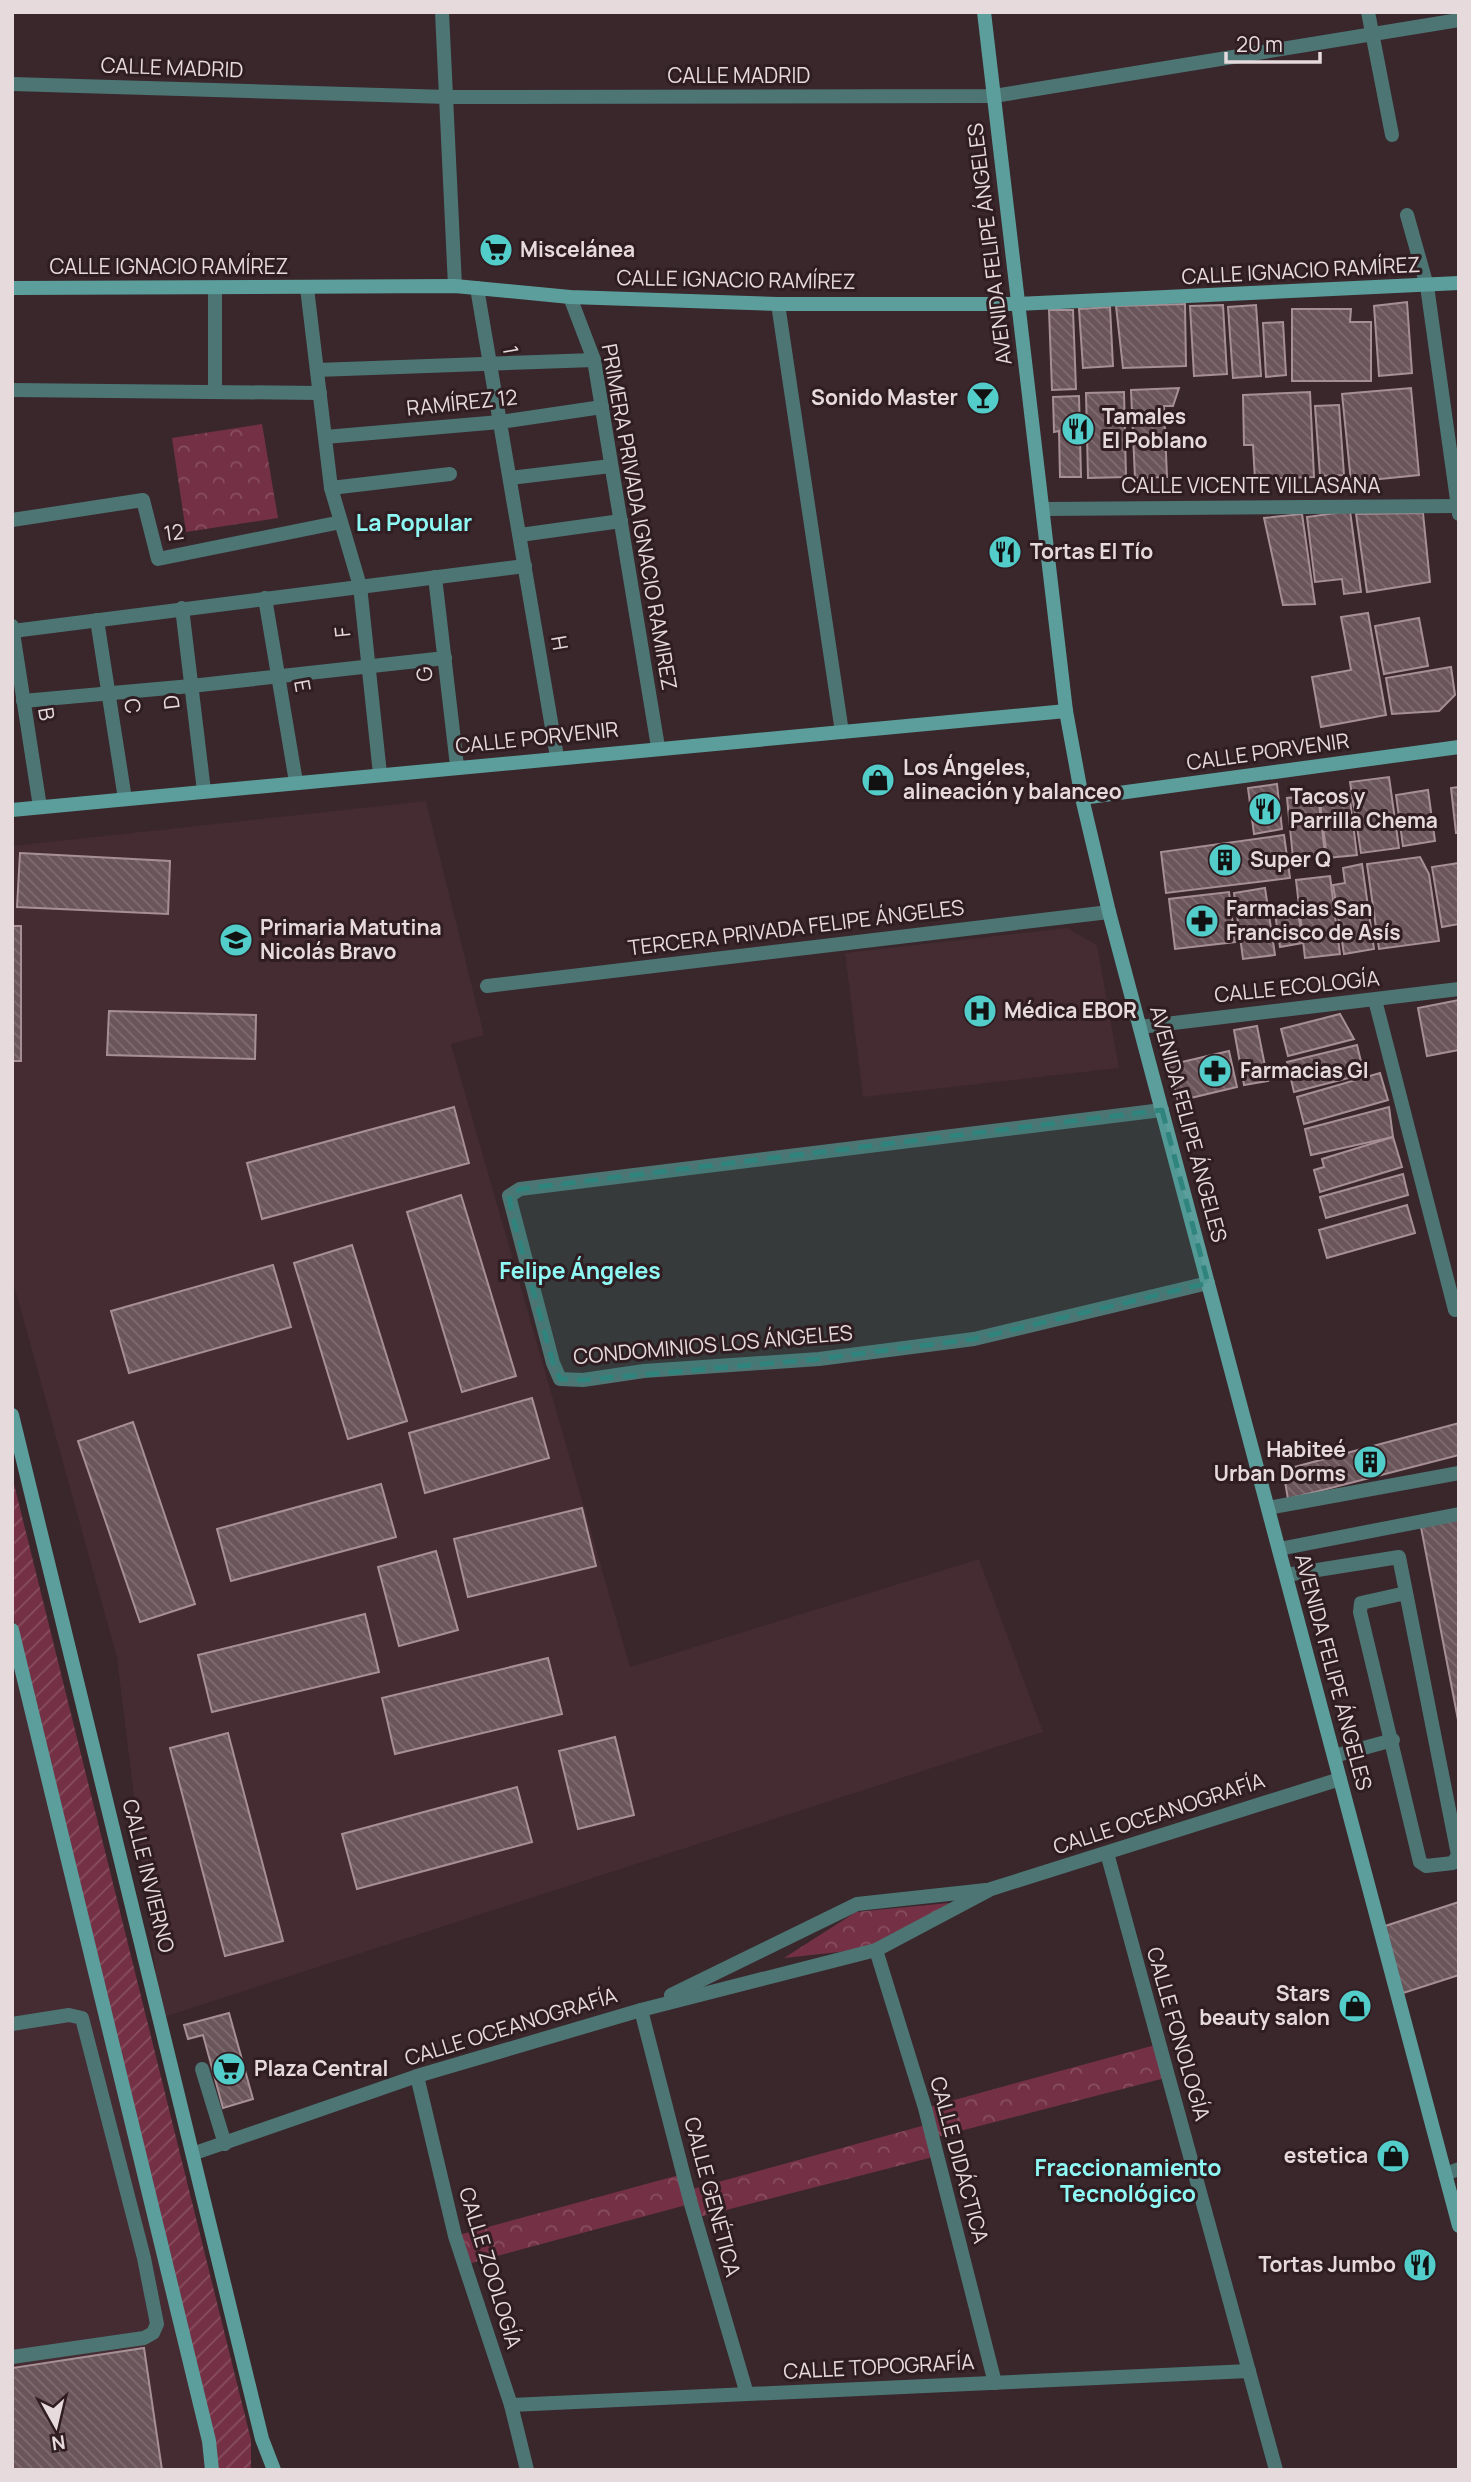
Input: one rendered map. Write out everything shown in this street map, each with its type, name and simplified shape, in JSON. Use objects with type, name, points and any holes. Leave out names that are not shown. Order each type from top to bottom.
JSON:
[{"type":"street","points":[[442,12],[455,286]]},
{"type":"street","name":"AVENIDA FELIPE ÁNGELES","points":[[984,12],[1066,710],[1082,798],[1109,912],[1340,1779],[1452,2172],[1459,2226]]},
{"type":"street","points":[[1368,12],[1392,135]]},
{"type":"street","name":"CALLE MADRID","points":[[12,85],[448,97],[994,96],[1459,20]]},
{"type":"street","points":[[1407,215],[1427,286],[1458,509]]},
{"type":"street","name":"CALLE IGNACIO RAMÍREZ","points":[[12,288],[455,286],[570,298],[778,304],[1017,304],[1459,283]]},
{"type":"street","points":[[215,288],[215,392]]},
{"type":"street","points":[[307,288],[331,488],[450,474]]},
{"type":"street","name":"1","points":[[477,288],[510,478]]},
{"type":"street","name":"PRIMERA PRIVADA IGNACIO RAMIREZ","points":[[570,298],[594,360],[658,747]]},
{"type":"street","points":[[778,304],[842,732]]},
{"type":"street","points":[[317,370],[594,360]]},
{"type":"street","points":[[12,390],[320,393]]},
{"type":"street","name":"RAMÍREZ 12","points":[[325,437],[500,422],[602,407]]},
{"type":"street","points":[[611,466],[510,478],[520,536],[621,521]]},
{"type":"street","name":"F","points":[[331,488],[360,586],[380,774]]},
{"type":"street","name":"12","points":[[12,520],[143,500],[158,559],[341,522]]},
{"type":"street","name":"CALLE VICENTE VILLASANA","points":[[1044,509],[1458,509]]},
{"type":"street","name":"H","points":[[520,536],[557,757]]},
{"type":"street","points":[[13,629],[525,566]]},
{"type":"street","name":"G","points":[[435,577],[457,766]]},
{"type":"street","name":"E","points":[[265,597],[296,782]]},
{"type":"street","name":"D","points":[[182,608],[204,791]]},
{"type":"street","name":"C","points":[[97,620],[125,799]]},
{"type":"street","name":"B","points":[[13,629],[18,702],[40,807]]},
{"type":"street","points":[[18,702],[444,658]]},
{"type":"street","name":"CALLE PORVENIR","points":[[12,810],[1066,710]]},
{"type":"street","name":"CALLE PORVENIR","points":[[1082,798],[1459,747]]},
{"type":"street","name":"TERCERA PRIVADA FELIPE ÁNGELES","points":[[487,986],[1109,912]]},
{"type":"street","name":"CALLE ECOLOGÍA","points":[[1140,1027],[1459,989]]},
{"type":"street","points":[[1375,1000],[1455,1310]]},
{"type":"street","name":"CONDOMINIOS LOS ÁNGELES","points":[[1162,1110],[520,1189],[509,1196],[553,1363],[560,1379],[583,1380],[645,1371],[819,1359],[974,1339],[1208,1283]]},
{"type":"street","name":"CALLE INVIERNO","points":[[12,1415],[195,2153],[262,2440]]},
{"type":"street","points":[[1268,1508],[1459,1473]]},
{"type":"street","points":[[1279,1549],[1459,1514]]},
{"type":"street","points":[[1286,1575],[1399,1556],[1457,1860],[1426,1866],[1420,1862],[1393,1740],[1360,1612],[1361,1603],[1406,1593]]},
{"type":"street","points":[[12,1630],[205,2428],[212,2470]]},
{"type":"street","points":[[1334,1756],[1393,1740]]},
{"type":"street","name":"CALLE OCEANOGRAFÍA","points":[[641,2010],[857,1905],[991,1889],[1340,1779]]},
{"type":"street","name":"CALLE FONOLOGÍA","points":[[1107,1853],[1276,2470]]},
{"type":"street","name":"CALLE OCEANOGRAFÍA","points":[[195,2153],[417,2076],[641,2010],[876,1951],[991,1889]]},
{"type":"street","name":"CALLE DIDÁCTICA","points":[[876,1951],[925,2108],[995,2383]]},
{"type":"street","name":"CALLE GENÉTICA","points":[[641,2010],[691,2204],[747,2394]]},
{"type":"street","points":[[12,2024],[69,2015],[82,2018],[144,2258],[157,2324],[153,2333],[144,2338],[12,2357]]},
{"type":"street","points":[[202,2069],[225,2144]]},
{"type":"street","name":"CALLE ZOOLOGÍA","points":[[417,2076],[455,2236],[511,2404],[527,2470]]},
{"type":"street","name":"CALLE TOPOGRAFÍA","points":[[511,2404],[1249,2371]]},
{"type":"street","points":[[262,2440],[262,2470]]},
{"type":"street","points":[[262,2440],[274,2470]]},
{"type":"highlighted area","points":[[1162,1110],[1208,1283],[974,1339],[819,1359],[583,1380],[560,1379],[553,1363],[513,1218],[509,1196],[520,1189]]},
{"type":"shaded area","points":[[426,801],[484,1035],[451,1044],[630,1667],[979,1559],[1043,1732],[161,2018],[117,1658],[12,1278],[12,846]]},
{"type":"shaded area","name":"Médica EBOR","points":[[1067,928],[1097,945],[1119,1068],[863,1097],[845,953]]},
{"type":"shaded area","points":[[12,1630],[212,2470],[12,2470]]},
{"type":"green space","points":[[262,424],[278,518],[186,532],[172,438]]},
{"type":"green space","points":[[12,1476],[251,2440],[251,2470],[211,2470],[12,1610]]},
{"type":"green space","points":[[949,1903],[875,1948],[784,1958],[856,1912]]},
{"type":"green space","points":[[1159,2044],[1169,2077],[933,2138],[937,2156],[695,2218],[690,2204],[464,2265],[455,2236],[683,2174],[689,2190],[929,2124],[925,2108]]},
{"type":"building","points":[[1407,302],[1412,373],[1379,376],[1374,306]]},
{"type":"building","points":[[1185,304],[1186,366],[1123,368],[1116,306]]},
{"type":"building","points":[[1223,305],[1227,374],[1194,376],[1190,306]]},
{"type":"building","points":[[1256,305],[1261,376],[1233,378],[1228,307]]},
{"type":"building","points":[[1110,307],[1113,366],[1083,368],[1079,309]]},
{"type":"building","points":[[1292,309],[1351,309],[1350,322],[1371,322],[1371,381],[1292,381]]},
{"type":"building","points":[[1049,310],[1073,310],[1076,389],[1052,390]]},
{"type":"building","points":[[1283,322],[1286,375],[1266,377],[1263,323]]},
{"type":"building","points":[[1179,388],[1173,406],[1164,406],[1167,477],[1135,478],[1131,390]]},
{"type":"building","points":[[1411,388],[1419,475],[1351,482],[1342,394]]},
{"type":"building","points":[[1124,392],[1126,477],[1088,478],[1086,393]]},
{"type":"building","points":[[1310,392],[1314,477],[1255,479],[1253,445],[1244,445],[1243,395]]},
{"type":"building","points":[[1079,396],[1081,477],[1060,477],[1059,431],[1054,432],[1053,397]]},
{"type":"building","points":[[1339,405],[1344,475],[1320,476],[1315,406]]},
{"type":"building","points":[[1350,511],[1361,592],[1344,594],[1342,579],[1315,582],[1307,517]]},
{"type":"building","points":[[1423,513],[1430,582],[1367,592],[1356,514]]},
{"type":"building","points":[[1302,514],[1315,604],[1283,605],[1264,518]]},
{"type":"building","points":[[1368,613],[1386,715],[1321,727],[1312,677],[1351,670],[1341,617]]},
{"type":"building","points":[[1419,618],[1428,666],[1384,674],[1375,626]]},
{"type":"building","points":[[1451,667],[1455,695],[1439,711],[1392,714],[1386,678]]},
{"type":"building","points":[[1389,777],[1399,848],[1361,853],[1350,782]]},
{"type":"building","name":"Tacos y Parrilla Chema","points":[[1277,784],[1282,829],[1254,834],[1248,788]]},
{"type":"building","points":[[1459,787],[1459,833],[1456,833],[1451,788]]},
{"type":"building","points":[[1428,790],[1435,841],[1403,846],[1396,795]]},
{"type":"building","points":[[1349,792],[1357,855],[1327,858],[1319,795]]},
{"type":"building","points":[[1318,795],[1325,854],[1293,858],[1287,798]]},
{"type":"building","name":"Super Q","points":[[1284,835],[1290,878],[1166,893],[1161,852]]},
{"type":"building","points":[[20,853],[170,861],[168,914],[17,907]]},
{"type":"building","points":[[1420,857],[1429,874],[1439,941],[1379,949],[1367,864]]},
{"type":"building","points":[[1459,863],[1459,924],[1442,927],[1432,867]]},
{"type":"building","points":[[1362,864],[1374,949],[1344,954],[1333,885],[1345,883],[1343,868]]},
{"type":"building","points":[[1330,876],[1340,954],[1305,958],[1296,880]]},
{"type":"building","points":[[1265,888],[1275,955],[1243,959],[1234,893]]},
{"type":"building","name":"Farmacias San Francisco de Asís","points":[[1229,892],[1235,942],[1175,949],[1169,899]]},
{"type":"building","points":[[1297,904],[1303,943],[1280,947],[1274,907]]},
{"type":"building","points":[[12,926],[21,926],[21,1061],[12,1061]]},
{"type":"building","points":[[1459,1000],[1459,1050],[1427,1056],[1418,1008]]},
{"type":"building","points":[[109,1011],[256,1015],[255,1059],[107,1055]]},
{"type":"building","points":[[1340,1014],[1354,1039],[1288,1056],[1281,1029]]},
{"type":"building","points":[[1257,1026],[1268,1081],[1244,1085],[1234,1030]]},
{"type":"building","points":[[1357,1045],[1364,1074],[1294,1092],[1287,1062]]},
{"type":"building","points":[[1229,1051],[1237,1087],[1178,1101],[1169,1065]]},
{"type":"building","points":[[1380,1073],[1388,1100],[1304,1124],[1297,1097]]},
{"type":"building","points":[[454,1107],[469,1163],[262,1219],[247,1163]]},
{"type":"building","points":[[1389,1107],[1393,1137],[1311,1155],[1305,1129]]},
{"type":"building","points":[[1393,1137],[1402,1167],[1320,1192],[1314,1170],[1324,1167],[1322,1159]]},
{"type":"building","points":[[1403,1174],[1408,1195],[1326,1218],[1320,1197]]},
{"type":"building","points":[[461,1195],[516,1376],[462,1392],[407,1212]]},
{"type":"building","points":[[1407,1205],[1415,1233],[1327,1258],[1319,1230]]},
{"type":"building","points":[[352,1245],[407,1421],[348,1439],[294,1263]]},
{"type":"building","points":[[273,1265],[291,1327],[129,1373],[111,1311]]},
{"type":"building","points":[[532,1398],[549,1458],[425,1493],[409,1433]]},
{"type":"building","points":[[133,1422],[195,1604],[140,1622],[78,1441]]},
{"type":"building","name":"Habiteé Urban Dorms","points":[[1459,1423],[1459,1455],[1288,1499],[1283,1470]]},
{"type":"building","points":[[381,1484],[396,1537],[231,1581],[217,1529]]},
{"type":"building","points":[[582,1508],[596,1566],[468,1597],[454,1539]]},
{"type":"building","points":[[1459,1514],[1459,1725],[1420,1522]]},
{"type":"building","points":[[436,1551],[458,1630],[399,1646],[378,1567]]},
{"type":"building","points":[[365,1614],[379,1672],[212,1712],[198,1655]]},
{"type":"building","points":[[548,1658],[562,1714],[395,1754],[382,1698]]},
{"type":"building","points":[[228,1733],[283,1941],[225,1956],[170,1748]]},
{"type":"building","points":[[615,1737],[634,1815],[578,1829],[559,1751]]},
{"type":"building","points":[[517,1787],[532,1842],[357,1889],[342,1834]]},
{"type":"building","points":[[1459,1902],[1459,1975],[1397,1995],[1379,1928]]},
{"type":"building","name":"Plaza Central","points":[[229,2013],[253,2099],[223,2108],[203,2035],[188,2039],[184,2025]]},
{"type":"building","points":[[144,2348],[162,2470],[12,2470],[12,2368]]},
{"type":"place","name":"Miscelánea","points":[[496,250]]},
{"type":"place","name":"Sonido Master","points":[[983,398]]},
{"type":"place","name":"Tamales El Poblano","points":[[1078,429]]},
{"type":"place","name":"Tortas El Tío","points":[[1005,552]]},
{"type":"place","name":"Los Ángeles, alineación y balanceo","points":[[878,780]]},
{"type":"place","name":"Tacos y Parrilla Chema","points":[[1265,809]]},
{"type":"place","name":"Super Q","points":[[1225,860]]},
{"type":"place","name":"Farmacias San Francisco de Asís","points":[[1202,921]]},
{"type":"place","name":"Primaria Matutina Nicolás Bravo","points":[[236,940]]},
{"type":"place","name":"Médica EBOR","points":[[980,1011]]},
{"type":"place","name":"Farmacias GI","points":[[1215,1071]]},
{"type":"place","name":"Habiteé Urban Dorms","points":[[1370,1462]]},
{"type":"place","name":"Stars beauty salon","points":[[1355,2006]]},
{"type":"place","name":"Plaza Central","points":[[229,2069]]},
{"type":"place","name":"estetica","points":[[1393,2156]]},
{"type":"place","name":"Tortas Jumbo","points":[[1420,2265]]},
{"type":"district","name":"La Popular","points":[[414,523]]},
{"type":"district","name":"Felipe Ángeles","points":[[580,1271]]},
{"type":"district","name":"Fraccionamiento Tecnológico","points":[[1128,2181]]}]
